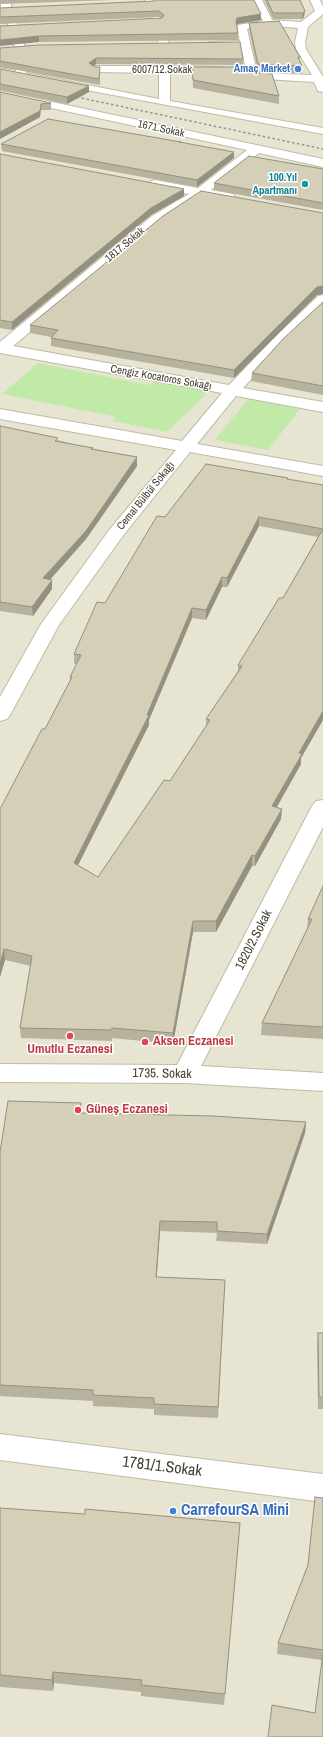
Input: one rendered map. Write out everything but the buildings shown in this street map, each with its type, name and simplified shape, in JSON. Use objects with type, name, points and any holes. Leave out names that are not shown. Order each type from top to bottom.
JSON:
[{"type":"street","points":[[257,0],[269,24]]},
{"type":"street","points":[[315,0],[321,11],[309,22],[303,25],[269,24],[242,27],[245,44],[243,70],[252,76],[319,74]]},
{"type":"street","points":[[149,2],[154,21],[164,45],[165,103]]},
{"type":"street","points":[[7,7],[20,48],[21,74]]},
{"type":"street","points":[[303,25],[300,42],[301,49],[319,74],[323,92]]},
{"type":"street","points":[[201,45],[245,44]]},
{"type":"street","points":[[7,49],[32,47]]},
{"type":"street","name":"6007/12.Sokak","points":[[96,69],[243,70]]},
{"type":"street","name":"1671.Sokak","points":[[0,70],[165,103],[323,131]]},
{"type":"street","name":"1671.Sokak","points":[[0,94],[323,163]]},
{"type":"street","points":[[55,116],[68,109]]},
{"type":"street","name":"1817.Sokak","points":[[0,348],[157,219],[201,192],[256,149]]},
{"type":"street","points":[[147,182],[239,199]]},
{"type":"street","name":"Cemal Bülbül Sokağı","points":[[0,715],[50,624],[116,533],[232,391],[278,342],[323,300]]},
{"type":"street","name":"Cengiz Kocatoros Sokağı","points":[[0,348],[323,407]]},
{"type":"street","points":[[0,414],[184,448],[323,471]]},
{"type":"street","name":"1820/2.Sokak","points":[[185,1074],[323,806]]},
{"type":"street","name":"1735. Sokak","points":[[0,1073],[185,1074],[323,1082]]},
{"type":"street","name":"1781/1.Sokak","points":[[0,1447],[323,1488]]},
{"type":"shaded area","points":[[0,0],[323,0],[323,1737],[0,1737]]},
{"type":"green space","points":[[38,363],[150,385],[155,381],[209,391],[167,432],[112,421],[116,417],[2,394]]},
{"type":"green space","points":[[248,399],[300,409],[268,450],[215,440]]},
{"type":"railway","points":[[67,95],[323,149]]},
{"type":"place","name":"Amaç Market","points":[[298,69]]},
{"type":"place","name":"100.Yıl Apartmanı","points":[[305,184]]},
{"type":"place","name":"Umutlu Eczanesi","points":[[70,1036]]},
{"type":"place","name":"Aksen Eczanesi","points":[[145,1042]]},
{"type":"place","name":"Güneş Eczanesi","points":[[78,1110]]},
{"type":"place","name":"CarrefourSA Mini","points":[[173,1511]]}]
